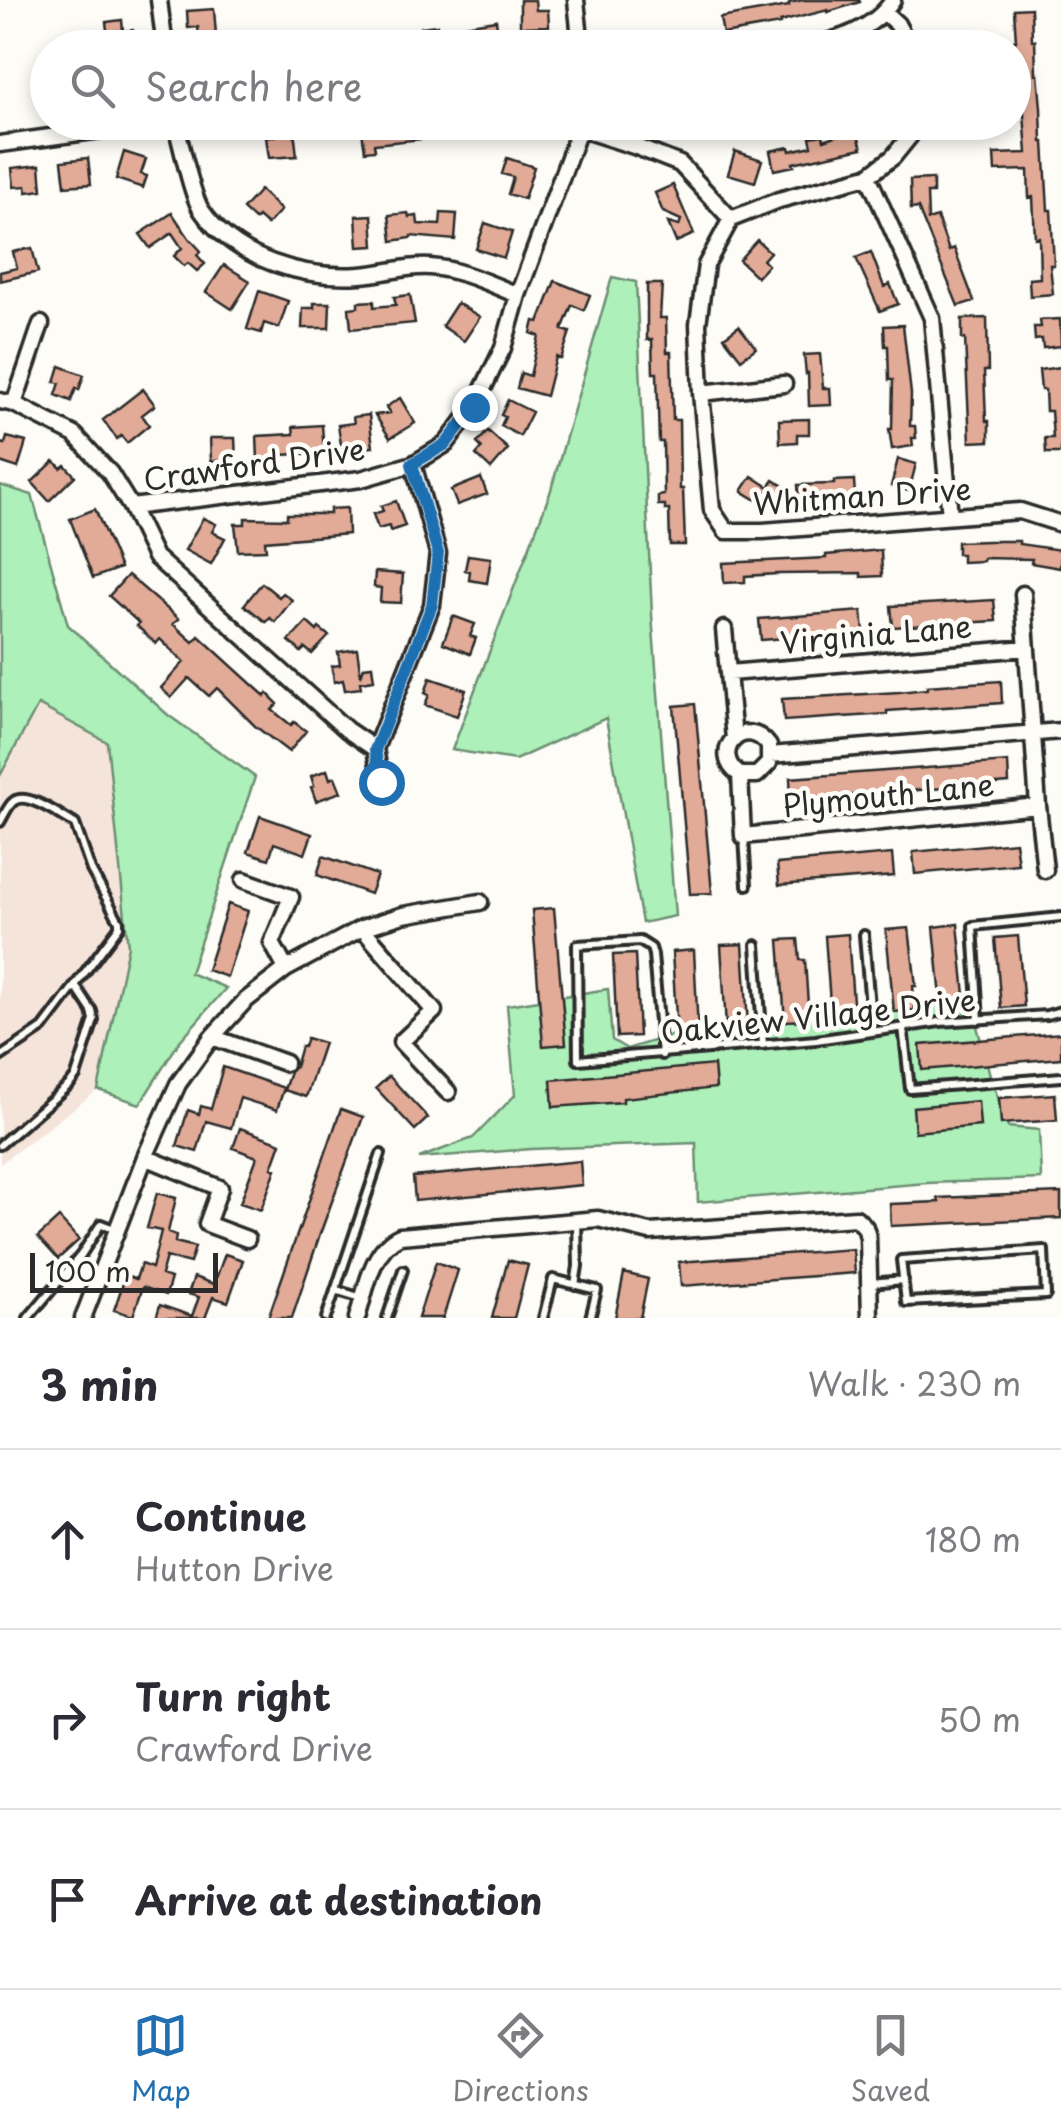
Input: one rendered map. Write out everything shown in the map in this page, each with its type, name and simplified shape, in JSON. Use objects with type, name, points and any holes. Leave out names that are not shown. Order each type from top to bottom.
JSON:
[{"type":"street","points":[[159,0],[163,30]]},
{"type":"street","points":[[576,0],[579,30]]},
{"type":"street","points":[[855,30],[889,7],[900,30]]},
{"type":"street","points":[[0,144],[30,140]]},
{"type":"street","points":[[180,140],[200,210],[245,250],[288,268],[323,276],[429,266],[476,278],[518,295]]},
{"type":"street","name":"Crawford Drive","points":[[131,507],[362,480],[412,464],[446,444],[474,407],[503,348],[518,295],[576,140]]},
{"type":"street","points":[[618,140],[680,164],[731,219],[780,200],[868,176],[893,157],[907,140]]},
{"type":"street","points":[[868,176],[932,318],[950,516]]},
{"type":"street","name":"Whitman Drive","points":[[731,219],[706,265],[698,324],[712,510],[726,531],[1020,510],[1061,524]]},
{"type":"street","points":[[41,324],[7,403],[75,435],[110,472],[156,558],[375,750]]},
{"type":"street","points":[[701,393],[784,384]]},
{"type":"street","points":[[381,782],[375,750],[432,605],[438,553],[412,464]]},
{"type":"street","points":[[1023,594],[1045,870]]},
{"type":"street","points":[[724,628],[734,739],[727,755],[740,775],[757,775],[764,770],[770,754],[764,739],[748,733],[734,739]]},
{"type":"street","name":"Virginia Lane","points":[[729,673],[1027,648]]},
{"type":"street","points":[[770,754],[1061,731]]},
{"type":"street","points":[[740,775],[744,836]]},
{"type":"street","name":"Plymouth Lane","points":[[744,836],[1038,806]]},
{"type":"street","points":[[244,880],[290,898],[272,943],[286,969]]},
{"type":"street","points":[[83,1318],[145,1157],[178,1084],[245,1001],[286,969],[362,928],[403,915],[480,902]]},
{"type":"street","points":[[362,928],[434,1012],[401,1042],[448,1092]]},
{"type":"street","points":[[212,1038],[286,1063]]},
{"type":"street","points":[[145,1157],[220,1188],[207,1224],[247,1239]]},
{"type":"street","points":[[358,1318],[378,1255],[393,1238],[598,1219],[650,1232],[856,1218],[866,1227],[868,1237],[870,1318]]},
{"type":"lane","points":[[0,822],[11,802],[28,798],[74,824],[91,870],[120,927],[43,1028],[0,1057]]},
{"type":"lane","points":[[744,836],[747,885]]},
{"type":"lane","points":[[979,1020],[974,926],[1061,917]]},
{"type":"lane","points":[[864,935],[872,1031]]},
{"type":"lane","name":"Oakview Village Drive","points":[[662,1054],[651,948],[640,941],[577,945],[578,1060],[662,1054],[763,1045],[1046,1015],[1061,1010]]},
{"type":"lane","points":[[756,945],[763,1045]]},
{"type":"lane","points":[[0,1132],[3,1143],[76,1076],[94,1020],[76,987]]},
{"type":"lane","points":[[903,1028],[910,1088],[1061,1078]]},
{"type":"lane","points":[[326,1318],[382,1154]]},
{"type":"lane","points":[[575,1284],[577,1221]]},
{"type":"lane","points":[[28,1318],[81,1256],[101,1224],[117,1230]]},
{"type":"lane","points":[[1044,1250],[1046,1294],[906,1302],[904,1280],[902,1260],[1044,1250]]},
{"type":"lane","points":[[387,1318],[403,1270]]},
{"type":"lane","points":[[543,1318],[553,1279],[597,1290],[590,1318]]},
{"type":"lane","points":[[869,1283],[904,1280]]},
{"type":"lane","points":[[335,1290],[364,1299]]},
{"type":"shaded area","points":[[38,705],[107,742],[128,946],[98,1090],[0,1164],[0,776]]},
{"type":"green space","points":[[612,277],[636,282],[652,615],[675,916],[642,923],[606,718],[515,760],[452,750],[550,493]]},
{"type":"green space","points":[[0,485],[32,495],[68,625],[168,715],[255,777],[190,973],[226,988],[179,1042],[140,1104],[98,1090],[128,946],[107,742],[38,705],[0,776]]},
{"type":"green space","points":[[608,989],[612,1040],[627,1049],[689,1030],[970,1000],[1008,1127],[1039,1130],[1041,1179],[927,1183],[698,1202],[696,1143],[419,1158],[473,1138],[515,1095],[507,1005]]},
{"type":"building","points":[[520,0],[535,0],[536,10],[548,10],[549,26],[520,27]]},
{"type":"building","points":[[860,2],[780,24],[722,30],[720,18],[789,3]]},
{"type":"building","points":[[1031,8],[1051,210],[1053,294],[1030,296],[1029,279],[1040,278],[1039,237],[1035,238],[1028,170],[995,171],[994,154],[1027,153],[1026,140],[1031,140],[1031,30],[1015,30],[1014,9]]},
{"type":"building","points":[[214,9],[216,30],[188,28],[187,11]]},
{"type":"building","points":[[122,20],[123,30],[107,30],[106,22]]},
{"type":"building","points":[[496,20],[497,30],[465,30],[464,25]]},
{"type":"building","points":[[437,25],[438,30],[421,30]]},
{"type":"building","points":[[266,140],[295,140],[297,156],[269,158]]},
{"type":"building","points":[[363,140],[413,140],[374,144],[375,150],[365,151]]},
{"type":"building","points":[[811,140],[859,140],[862,148],[774,170],[770,151],[812,146]]},
{"type":"building","points":[[735,151],[762,160],[755,182],[728,174]]},
{"type":"building","points":[[124,152],[146,159],[141,174],[147,176],[143,188],[116,179]]},
{"type":"building","points":[[88,158],[91,184],[65,186],[62,161]]},
{"type":"building","points":[[507,158],[534,167],[524,199],[508,194],[513,177],[502,174]]},
{"type":"building","points":[[40,165],[42,190],[27,192],[26,186],[14,187],[12,168]]},
{"type":"building","points":[[933,179],[933,193],[927,193],[928,220],[937,217],[949,251],[954,248],[974,301],[958,306],[918,208],[911,209],[910,180]]},
{"type":"building","points":[[673,185],[694,234],[676,242],[668,223],[679,226],[681,220],[663,212],[655,193]]},
{"type":"building","points":[[260,190],[281,210],[267,225],[243,209]]},
{"type":"building","points":[[172,213],[201,251],[197,255],[205,264],[197,271],[174,256],[182,248],[172,233],[150,248],[140,234]]},
{"type":"building","points":[[408,213],[409,217],[417,216],[418,224],[440,225],[441,213],[457,214],[455,240],[411,236],[392,241],[389,215]]},
{"type":"building","points":[[372,215],[374,246],[358,247],[356,216]]},
{"type":"building","points":[[485,223],[512,232],[504,258],[476,249]]},
{"type":"building","points":[[757,240],[770,252],[763,260],[768,265],[757,277],[739,260]]},
{"type":"building","points":[[32,248],[38,272],[0,281],[0,272],[17,268],[13,252]]},
{"type":"building","points":[[871,252],[884,287],[890,284],[898,304],[880,311],[856,258]]},
{"type":"building","points":[[224,265],[250,281],[232,309],[206,292]]},
{"type":"building","points":[[555,281],[590,295],[584,310],[572,305],[562,330],[570,332],[561,359],[556,357],[546,396],[517,388],[521,373],[530,376],[539,336],[531,333],[534,321],[539,322]]},
{"type":"building","points":[[647,284],[662,284],[660,318],[666,318],[667,352],[671,352],[673,420],[679,420],[685,545],[670,545],[669,510],[658,505],[658,496],[664,495],[663,442],[659,442],[652,339],[647,340]]},
{"type":"building","points":[[259,291],[288,301],[279,328],[264,323],[261,333],[247,329]]},
{"type":"building","points":[[410,295],[415,323],[351,329],[349,308],[358,307],[358,302],[374,301],[374,307],[396,305],[394,297]]},
{"type":"building","points":[[314,303],[330,303],[329,328],[302,328],[303,308],[314,308]]},
{"type":"building","points":[[457,303],[480,317],[464,341],[442,326]]},
{"type":"building","points":[[987,318],[988,371],[984,371],[989,441],[970,442],[962,319]]},
{"type":"building","points":[[1060,319],[1061,346],[1043,348],[1042,339],[1035,340],[1034,327],[1041,327],[1040,320]]},
{"type":"building","points":[[903,325],[911,394],[910,426],[915,426],[916,438],[912,438],[913,446],[892,449],[889,429],[893,380],[889,380],[884,326]]},
{"type":"building","points":[[739,326],[756,348],[741,359],[724,337]]},
{"type":"building","points":[[820,354],[823,388],[830,388],[831,405],[809,406],[804,355]]},
{"type":"building","points":[[60,366],[84,375],[71,401],[56,395]]},
{"type":"building","points":[[1061,367],[1061,453],[1046,453],[1045,438],[1053,438],[1051,411],[1046,411],[1039,370]]},
{"type":"building","points":[[143,389],[155,405],[142,415],[149,425],[127,443],[121,436],[117,439],[103,420]]},
{"type":"building","points":[[400,398],[415,423],[390,438],[375,415],[390,413],[386,407]]},
{"type":"building","points":[[508,400],[532,412],[520,436],[501,426]]},
{"type":"building","points":[[369,415],[373,447],[342,451],[338,425],[354,423],[353,417]]},
{"type":"building","points":[[809,419],[809,434],[797,434],[797,442],[780,443],[779,420]]},
{"type":"building","points":[[322,425],[324,453],[258,460],[257,436],[294,434],[293,427]]},
{"type":"building","points":[[488,431],[508,449],[491,469],[476,455],[482,448],[477,443]]},
{"type":"building","points":[[7,437],[26,442],[18,468],[0,462],[0,443],[5,444]]},
{"type":"building","points":[[210,438],[235,438],[236,460],[211,461]]},
{"type":"building","points":[[898,459],[916,464],[909,491],[891,486]]},
{"type":"building","points":[[54,461],[61,468],[65,465],[75,476],[49,501],[32,482]]},
{"type":"building","points":[[752,476],[769,487],[774,480],[785,487],[777,499],[767,492],[760,502],[742,491]]},
{"type":"building","points":[[481,478],[487,494],[457,505],[451,490]]},
{"type":"building","points":[[854,480],[855,497],[799,500],[798,485]]},
{"type":"building","points":[[396,501],[405,526],[390,531],[389,526],[378,529],[373,514],[383,511],[381,506]]},
{"type":"building","points":[[347,508],[348,534],[265,541],[266,550],[238,551],[235,524],[245,524],[245,518],[287,519],[287,514],[330,514],[330,509]]},
{"type":"building","points":[[95,509],[120,568],[93,578],[70,519]]},
{"type":"building","points":[[203,518],[216,524],[212,532],[225,538],[211,564],[185,550]]},
{"type":"building","points":[[1019,541],[1061,550],[1060,568],[1031,563],[1032,559],[983,558],[962,562],[962,554],[957,554],[957,542]]},
{"type":"building","points":[[881,550],[882,576],[777,574],[745,576],[745,582],[724,583],[723,563],[826,558]]},
{"type":"building","points":[[468,555],[491,558],[487,583],[469,580],[470,571],[465,570]]},
{"type":"building","points":[[375,572],[403,574],[401,603],[380,602],[381,588],[374,587]]},
{"type":"building","points":[[128,575],[179,619],[173,624],[193,642],[199,636],[278,704],[272,710],[306,731],[289,752],[255,726],[217,688],[209,696],[189,678],[171,698],[161,688],[184,662],[160,639],[156,644],[109,596]]},
{"type":"building","points":[[262,583],[279,597],[283,593],[292,600],[275,622],[270,618],[266,622],[244,605]]},
{"type":"building","points":[[994,600],[996,621],[893,627],[891,606]]},
{"type":"building","points":[[862,611],[864,632],[761,640],[759,619]]},
{"type":"building","points":[[453,616],[475,624],[470,636],[476,638],[470,654],[443,643]]},
{"type":"building","points":[[307,622],[329,636],[312,654],[305,648],[301,652],[289,641]]},
{"type":"building","points":[[357,649],[361,676],[364,667],[372,666],[374,680],[360,682],[361,688],[345,690],[343,680],[334,682],[332,666],[340,665],[338,652]]},
{"type":"building","points":[[430,678],[466,690],[457,716],[425,705]]},
{"type":"building","points":[[1001,681],[1002,703],[784,721],[782,699]]},
{"type":"building","points":[[695,704],[712,893],[690,894],[674,706]]},
{"type":"building","points":[[1008,762],[1009,783],[791,800],[790,778]]},
{"type":"building","points":[[327,770],[341,792],[316,801],[311,776]]},
{"type":"building","points":[[260,816],[312,834],[305,854],[274,843],[269,859],[248,852]]},
{"type":"building","points":[[1015,842],[1018,864],[915,874],[913,852]]},
{"type":"building","points":[[892,854],[894,876],[779,885],[777,864]]},
{"type":"building","points":[[323,856],[377,875],[370,894],[317,875]]},
{"type":"building","points":[[228,904],[248,911],[227,977],[207,970]]},
{"type":"building","points":[[554,908],[566,1044],[543,1046],[532,910]]},
{"type":"building","points":[[958,924],[966,1005],[942,1008],[934,927]]},
{"type":"building","points":[[909,928],[915,1010],[894,1012],[886,930]]},
{"type":"building","points":[[848,934],[854,1015],[831,1017],[825,936]]},
{"type":"building","points":[[1018,936],[1024,1006],[1001,1008],[995,938]]},
{"type":"building","points":[[798,939],[800,960],[805,960],[809,1020],[785,1021],[779,940]]},
{"type":"building","points":[[743,944],[748,1025],[726,1027],[721,945]]},
{"type":"building","points":[[694,950],[698,1032],[677,1033],[672,952]]},
{"type":"building","points":[[635,954],[639,1036],[617,1037],[613,955]]},
{"type":"building","points":[[1061,1033],[1061,1058],[922,1070],[920,1045]]},
{"type":"building","points":[[307,1038],[324,1043],[306,1097],[284,1090]]},
{"type":"building","points":[[714,1065],[716,1088],[623,1098],[623,1102],[553,1107],[551,1080]]},
{"type":"building","points":[[223,1067],[284,1088],[277,1110],[240,1098],[231,1128],[206,1121],[197,1152],[177,1146],[188,1110],[199,1114],[201,1106],[211,1109]]},
{"type":"building","points":[[389,1076],[428,1118],[415,1130],[376,1088]]},
{"type":"building","points":[[1055,1094],[1057,1120],[1001,1124],[999,1098]]},
{"type":"building","points":[[978,1101],[980,1126],[915,1132],[913,1107]]},
{"type":"building","points":[[341,1109],[363,1117],[292,1318],[268,1318]]},
{"type":"building","points":[[240,1128],[281,1143],[261,1210],[240,1203],[257,1157],[233,1148]]},
{"type":"building","points":[[580,1161],[582,1185],[415,1201],[413,1177]]},
{"type":"building","points":[[157,1193],[176,1198],[168,1232],[176,1235],[175,1242],[195,1247],[190,1263],[166,1257],[161,1275],[171,1278],[166,1295],[143,1287],[133,1316],[114,1310],[126,1275],[136,1279],[141,1264],[152,1268],[161,1231],[147,1228]]},
{"type":"building","points":[[1061,1193],[1061,1218],[891,1226],[890,1204]]},
{"type":"building","points":[[59,1218],[79,1240],[58,1259],[38,1237]]},
{"type":"building","points":[[853,1249],[855,1273],[681,1286],[679,1262]]},
{"type":"building","points":[[225,1254],[243,1260],[228,1302],[213,1297],[205,1318],[156,1318],[160,1305],[192,1316],[199,1297],[188,1294],[194,1277],[214,1284]]},
{"type":"building","points":[[508,1260],[528,1265],[514,1318],[492,1318]]},
{"type":"building","points":[[436,1262],[458,1270],[443,1318],[418,1318]]},
{"type":"building","points":[[624,1273],[648,1279],[640,1318],[615,1318]]},
{"type":"route","points":[[381,782],[375,750],[432,605],[438,553],[412,464],[446,444],[474,407]]}]
